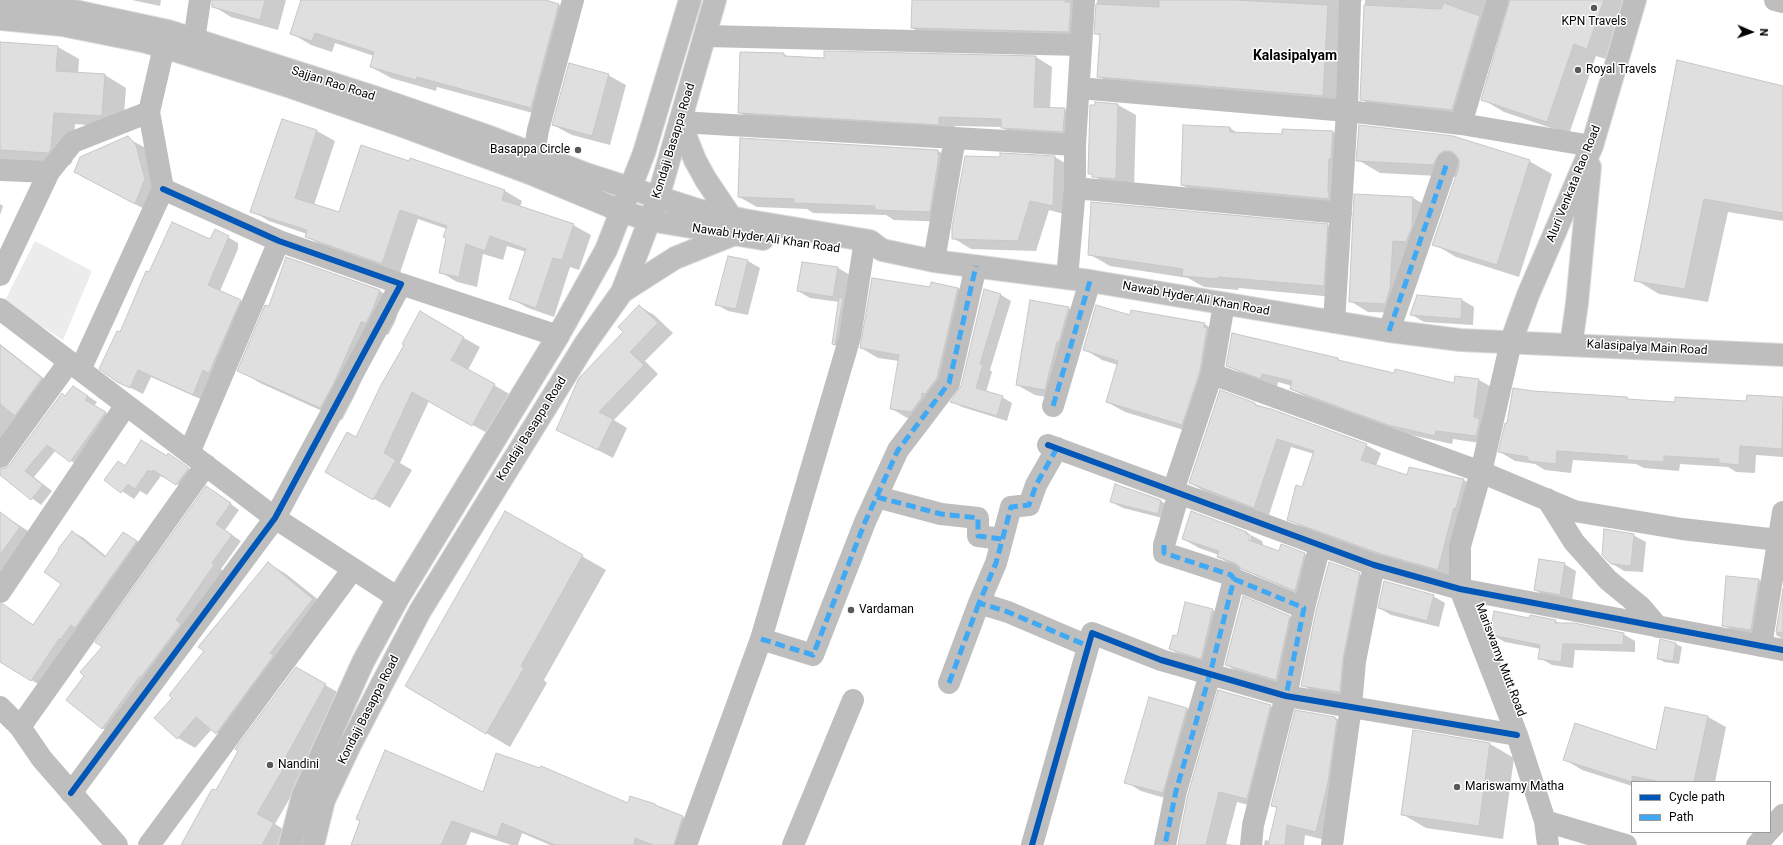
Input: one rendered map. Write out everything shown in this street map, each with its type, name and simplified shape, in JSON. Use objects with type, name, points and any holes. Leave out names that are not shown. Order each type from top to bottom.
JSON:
[{"type":"street","points":[[194,40],[200,0]]},
{"type":"street","points":[[534,153],[538,130],[573,0]]},
{"type":"street","name":"Kondaji Basappa Road","points":[[290,845],[306,788],[363,662],[398,598],[558,336],[606,250],[631,189],[644,152],[690,0]]},
{"type":"street","name":"Kondaji Basappa Road","points":[[313,845],[324,800],[350,745],[420,611],[585,344],[622,292],[658,198],[716,0]]},
{"type":"street","points":[[1067,278],[1075,188],[1084,0]]},
{"type":"street","points":[[1334,322],[1347,111],[1350,0]]},
{"type":"street","points":[[1461,124],[1498,0]]},
{"type":"street","name":"Aluri Venkata Rao Road","points":[[1511,342],[1528,295],[1592,146],[1634,0]]},
{"type":"street","points":[[1775,0],[1783,2]]},
{"type":"street","name":"Sajjan Rao Road","points":[[0,4],[70,10],[168,31],[374,97],[534,153],[573,170],[658,198]]},
{"type":"street","name":"Nawab Hyder Ali Khan Road","points":[[0,19],[62,25],[142,41],[164,47],[288,86],[400,125],[532,174],[621,211],[649,220],[733,226],[934,261],[1090,281],[1389,331],[1460,340],[1511,342]]},
{"type":"street","points":[[705,36],[1081,45]]},
{"type":"street","points":[[0,457],[75,366],[163,189],[149,112],[164,47]]},
{"type":"street","points":[[1079,88],[1347,111],[1461,124],[1592,146],[1577,303],[1571,345]]},
{"type":"street","points":[[0,275],[49,172],[73,142],[149,112]]},
{"type":"street","points":[[622,292],[675,258],[733,226],[695,160],[680,122],[1076,145]]},
{"type":"street","points":[[934,261],[955,138]]},
{"type":"street","points":[[1389,331],[1447,163]]},
{"type":"street","points":[[0,170],[49,172]]},
{"type":"street","points":[[1075,188],[1340,214]]},
{"type":"street","points":[[163,189],[279,241],[401,284],[558,336]]},
{"type":"street","name":"Nawab Hyder Ali Khan Road","points":[[658,198],[698,210],[733,226]]},
{"type":"street","points":[[20,727],[197,459],[279,241]]},
{"type":"street","points":[[686,845],[761,639],[850,337],[873,251]]},
{"type":"street","points":[[761,639],[813,655],[876,497],[898,450],[949,382],[976,266]]},
{"type":"street","points":[[1053,406],[1090,281]]},
{"type":"street","points":[[71,793],[275,518],[401,284]]},
{"type":"street","points":[[1224,304],[1212,374],[1176,492],[1164,545],[1164,553],[1232,576],[1234,579],[1304,608]]},
{"type":"street","points":[[0,309],[275,518],[398,598]]},
{"type":"street","name":"Kalasipalya Main Road","points":[[1511,342],[1783,355]]},
{"type":"street","name":"Mariswamy Mutt Road","points":[[1511,342],[1481,472],[1460,546],[1460,589],[1517,735],[1545,821],[1548,845]]},
{"type":"street","points":[[1212,374],[1481,472],[1574,510],[1682,529],[1778,540]]},
{"type":"street","points":[[0,592],[126,405]]},
{"type":"street","points":[[949,683],[979,603],[996,563],[1011,506],[1029,505],[1052,446],[1374,565],[1460,589],[1783,650]]},
{"type":"street","points":[[876,497],[941,514],[978,518],[978,536],[1002,539]]},
{"type":"street","points":[[1547,499],[1574,542],[1608,580],[1641,607],[1658,627]]},
{"type":"street","points":[[1761,646],[1783,512]]},
{"type":"street","points":[[1251,845],[1253,825],[1286,696],[1304,608],[1320,545]]},
{"type":"street","points":[[1332,845],[1351,706],[1355,661],[1374,565]]},
{"type":"street","points":[[149,845],[353,569]]},
{"type":"street","points":[[1165,845],[1176,791],[1210,674],[1234,579]]},
{"type":"street","points":[[979,603],[1008,612],[1088,646]]},
{"type":"street","points":[[1032,845],[1092,633],[1161,660],[1286,696],[1517,735]]},
{"type":"street","points":[[794,845],[854,700]]},
{"type":"street","points":[[0,707],[20,727],[42,759],[117,845]]},
{"type":"street","points":[[1771,829],[1783,815]]},
{"type":"street","points":[[1545,821],[1626,845]]},
{"type":"street","points":[[1756,845],[1767,833]]},
{"type":"shaded area","points":[[35,241],[92,271],[63,340],[4,302]]},
{"type":"building","points":[[212,0],[265,0],[260,20],[212,7]]},
{"type":"building","points":[[301,0],[546,0],[559,4],[531,108],[417,77],[416,80],[370,67],[374,52],[315,33],[312,41],[290,34]]},
{"type":"building","points":[[912,0],[1065,0],[1065,2],[1071,2],[1069,32],[911,28]]},
{"type":"building","points":[[1159,0],[1237,0],[1328,5],[1323,96],[1097,77],[1100,34],[1094,34],[1096,4],[1159,7]]},
{"type":"building","points":[[1510,0],[1604,0],[1587,49],[1574,44],[1547,122],[1481,100]]},
{"type":"building","points":[[1444,3],[1480,16],[1452,110],[1360,100],[1364,5],[1441,9]]},
{"type":"building","points":[[0,42],[58,46],[56,71],[105,74],[102,116],[54,113],[51,149],[48,153],[0,150]]},
{"type":"building","points":[[824,51],[1036,56],[1034,107],[1065,108],[1063,132],[1001,128],[1001,119],[939,117],[939,125],[738,113],[740,52],[784,53],[784,56],[824,58]]},
{"type":"building","points":[[1677,60],[1783,86],[1783,213],[1704,199],[1685,289],[1634,281]]},
{"type":"building","points":[[569,63],[609,74],[592,136],[552,125]]},
{"type":"building","points":[[1095,102],[1118,104],[1116,179],[1092,177],[1092,174],[1088,174],[1090,105],[1095,105]]},
{"type":"building","points":[[282,119],[317,130],[295,198],[339,212],[361,145],[409,161],[410,158],[505,190],[502,200],[574,224],[562,260],[553,258],[536,308],[509,299],[526,249],[490,236],[485,251],[466,244],[459,277],[439,273],[446,238],[443,237],[447,226],[400,210],[382,264],[305,237],[307,230],[250,212]]},
{"type":"building","points":[[1183,125],[1230,127],[1230,132],[1282,134],[1282,129],[1333,131],[1331,159],[1329,159],[1329,199],[1181,185]]},
{"type":"building","points":[[1359,125],[1453,136],[1530,160],[1497,265],[1432,245],[1459,167],[1459,160],[1456,155],[1451,151],[1444,151],[1439,154],[1433,165],[1356,161]]},
{"type":"building","points":[[128,136],[136,145],[145,179],[135,204],[74,172],[80,157]]},
{"type":"building","points":[[740,138],[938,150],[939,155],[930,212],[875,210],[875,206],[794,203],[794,199],[738,197]]},
{"type":"building","points":[[1000,153],[1055,156],[1053,206],[1030,201],[1018,241],[952,239],[952,227],[965,156],[1000,157]]},
{"type":"building","points":[[1354,194],[1413,197],[1412,227],[1406,242],[1393,241],[1390,289],[1385,304],[1349,302]]},
{"type":"building","points":[[1091,202],[1328,224],[1324,286],[1218,277],[1218,279],[1182,276],[1183,269],[1088,255]]},
{"type":"building","points":[[172,222],[210,239],[215,229],[229,236],[208,285],[241,300],[209,373],[203,370],[193,395],[138,370],[130,388],[117,382],[99,369],[117,331],[120,332],[146,271],[149,272]]},
{"type":"building","points":[[728,256],[748,260],[736,309],[715,305]]},
{"type":"building","points":[[286,257],[380,290],[366,323],[361,322],[334,383],[320,408],[237,371],[265,305],[269,306]]},
{"type":"building","points":[[802,262],[838,267],[833,297],[797,291]]},
{"type":"building","points":[[872,278],[930,287],[931,282],[958,288],[937,378],[925,394],[922,393],[921,399],[911,412],[890,409],[899,355],[860,348]]},
{"type":"building","points":[[984,289],[1001,294],[980,364],[983,365],[976,388],[1003,396],[997,416],[950,402],[961,386]]},
{"type":"building","points":[[1417,295],[1462,299],[1461,319],[1410,315]]},
{"type":"building","points":[[839,297],[843,298],[835,345],[832,344]]},
{"type":"building","points":[[1030,300],[1069,307],[1059,342],[1057,342],[1045,390],[1016,385]]},
{"type":"building","points":[[639,305],[658,323],[630,352],[644,365],[599,412],[613,419],[598,450],[556,430],[579,378],[623,332],[618,327]]},
{"type":"building","points":[[1096,305],[1130,315],[1131,310],[1205,323],[1204,327],[1207,328],[1200,371],[1182,425],[1106,402],[1118,361],[1083,350]]},
{"type":"building","points":[[420,311],[464,337],[451,360],[495,384],[472,426],[412,392],[384,453],[396,460],[373,500],[325,472],[347,432],[356,437],[381,385],[404,345],[402,344]]},
{"type":"building","points":[[1232,333],[1394,373],[1395,369],[1454,383],[1455,376],[1479,379],[1474,417],[1480,419],[1476,436],[1436,431],[1435,436],[1388,425],[1290,389],[1292,381],[1262,374],[1261,379],[1226,366]]},
{"type":"building","points":[[0,345],[42,378],[15,416],[0,404]]},
{"type":"building","points":[[73,386],[88,396],[85,400],[106,412],[70,462],[47,445],[25,471],[43,485],[31,500],[0,475],[0,469],[5,468],[10,464],[62,393],[65,396]]},
{"type":"building","points":[[1513,388],[1533,391],[1627,397],[1627,399],[1675,402],[1675,397],[1746,401],[1747,395],[1783,397],[1782,449],[1740,446],[1739,465],[1719,463],[1719,459],[1664,456],[1664,462],[1627,460],[1627,456],[1557,451],[1556,464],[1528,461],[1528,457],[1498,452],[1505,423],[1507,423]]},
{"type":"building","points":[[1220,390],[1255,403],[1255,405],[1271,409],[1367,444],[1361,460],[1407,475],[1409,467],[1464,479],[1456,508],[1454,508],[1438,570],[1378,553],[1287,520],[1296,485],[1302,487],[1314,451],[1277,439],[1254,508],[1189,483]]},
{"type":"building","points":[[141,440],[167,456],[168,453],[189,468],[176,485],[153,470],[151,472],[148,470],[135,489],[128,484],[121,493],[104,480],[118,461],[125,466]]},
{"type":"building","points":[[1115,484],[1161,500],[1158,514],[1110,502]]},
{"type":"building","points":[[206,486],[231,503],[216,524],[232,535],[212,563],[214,565],[176,620],[181,624],[141,677],[140,676],[102,729],[66,700],[84,676],[80,672],[102,647],[95,642]]},
{"type":"building","points":[[505,511],[583,555],[521,666],[524,668],[486,734],[405,686]]},
{"type":"building","points":[[1191,511],[1247,532],[1246,534],[1250,535],[1248,540],[1279,551],[1281,544],[1305,553],[1295,591],[1242,569],[1235,563],[1217,557],[1219,551],[1182,539]]},
{"type":"building","points":[[0,512],[20,527],[0,555]]},
{"type":"building","points":[[1604,529],[1634,534],[1631,566],[1611,564],[1602,555]]},
{"type":"building","points":[[72,531],[105,557],[123,532],[137,541],[75,628],[71,625],[60,640],[59,639],[31,681],[0,662],[0,604],[3,604],[33,625],[61,584],[44,572],[59,550],[58,549]]},
{"type":"building","points":[[1539,559],[1565,563],[1560,595],[1534,590]]},
{"type":"building","points":[[268,562],[313,599],[270,653],[274,655],[216,734],[196,717],[177,739],[154,718],[172,698],[169,695],[204,651],[198,647]]},
{"type":"building","points":[[1329,562],[1360,573],[1343,659],[1340,692],[1301,686],[1316,611]]},
{"type":"building","points":[[1726,576],[1759,579],[1751,630],[1722,626]]},
{"type":"building","points":[[1384,581],[1434,595],[1427,621],[1378,608]]},
{"type":"building","points":[[1783,589],[1783,633],[1776,632]]},
{"type":"building","points":[[1243,596],[1290,616],[1276,680],[1225,665]]},
{"type":"building","points":[[1185,602],[1213,609],[1201,659],[1169,649],[1173,635],[1177,636]]},
{"type":"building","points":[[1494,611],[1529,618],[1530,615],[1556,620],[1555,623],[1574,623],[1624,633],[1623,645],[1563,644],[1561,662],[1538,659],[1540,645],[1492,635],[1490,632]]},
{"type":"building","points":[[1660,639],[1676,643],[1673,661],[1657,659]]},
{"type":"building","points":[[296,667],[326,684],[282,764],[285,766],[257,814],[274,823],[262,845],[181,845],[212,789],[216,790],[238,751],[235,749]]},
{"type":"building","points":[[1218,690],[1271,705],[1247,799],[1219,792],[1206,845],[1178,845],[1188,794]]},
{"type":"building","points":[[1149,697],[1187,708],[1163,793],[1124,783]]},
{"type":"building","points":[[1665,707],[1708,716],[1694,781],[1656,781],[1632,776],[1631,782],[1563,760],[1575,723],[1656,750]]},
{"type":"building","points":[[1295,710],[1335,717],[1335,719],[1337,719],[1328,782],[1316,832],[1287,825],[1285,845],[1268,845],[1277,807],[1271,806]]},
{"type":"building","points":[[1413,730],[1490,743],[1479,826],[1401,815]]},
{"type":"building","points":[[385,750],[483,792],[496,753],[540,768],[541,766],[628,803],[630,796],[655,804],[683,816],[674,845],[653,845],[635,838],[634,845],[555,845],[502,823],[497,837],[452,821],[441,845],[351,845],[360,821],[356,819]]},
{"type":"marked path","points":[[1389,331],[1447,163]]},
{"type":"marked path","points":[[761,639],[813,655],[865,522],[898,450],[949,383],[976,266]]},
{"type":"marked path","points":[[1053,406],[1090,281]]},
{"type":"marked path","points":[[1057,448],[1036,485],[1029,505],[1011,507],[996,563],[979,603],[1008,612],[1088,646]]},
{"type":"marked path","points":[[877,497],[941,514],[978,518],[978,536],[1002,539]]},
{"type":"marked path","points":[[1164,545],[1164,553],[1231,575],[1234,579],[1210,674],[1176,791],[1165,845]]},
{"type":"marked path","points":[[1234,579],[1304,608],[1286,696]]},
{"type":"marked path","points":[[949,683],[979,603]]},
{"type":"cycle path","points":[[71,793],[275,518],[401,284],[279,241],[163,189]]},
{"type":"cycle path","points":[[1048,445],[1374,565],[1460,589],[1783,650]]},
{"type":"cycle path","points":[[1032,845],[1092,633],[1161,660],[1286,696],[1517,735]]},
{"type":"place","name":"KPN Travels","points":[[1594,8]]},
{"type":"place","name":"Royal Travels","points":[[1578,70]]},
{"type":"place","name":"Basappa Circle","points":[[578,150]]},
{"type":"place","name":"Vardaman","points":[[851,610]]},
{"type":"place","name":"Nandini","points":[[270,765]]},
{"type":"place","name":"Mariswamy Matha","points":[[1457,787]]},
{"type":"district","name":"Kalasipalyam","points":[[1295,56]]}]
